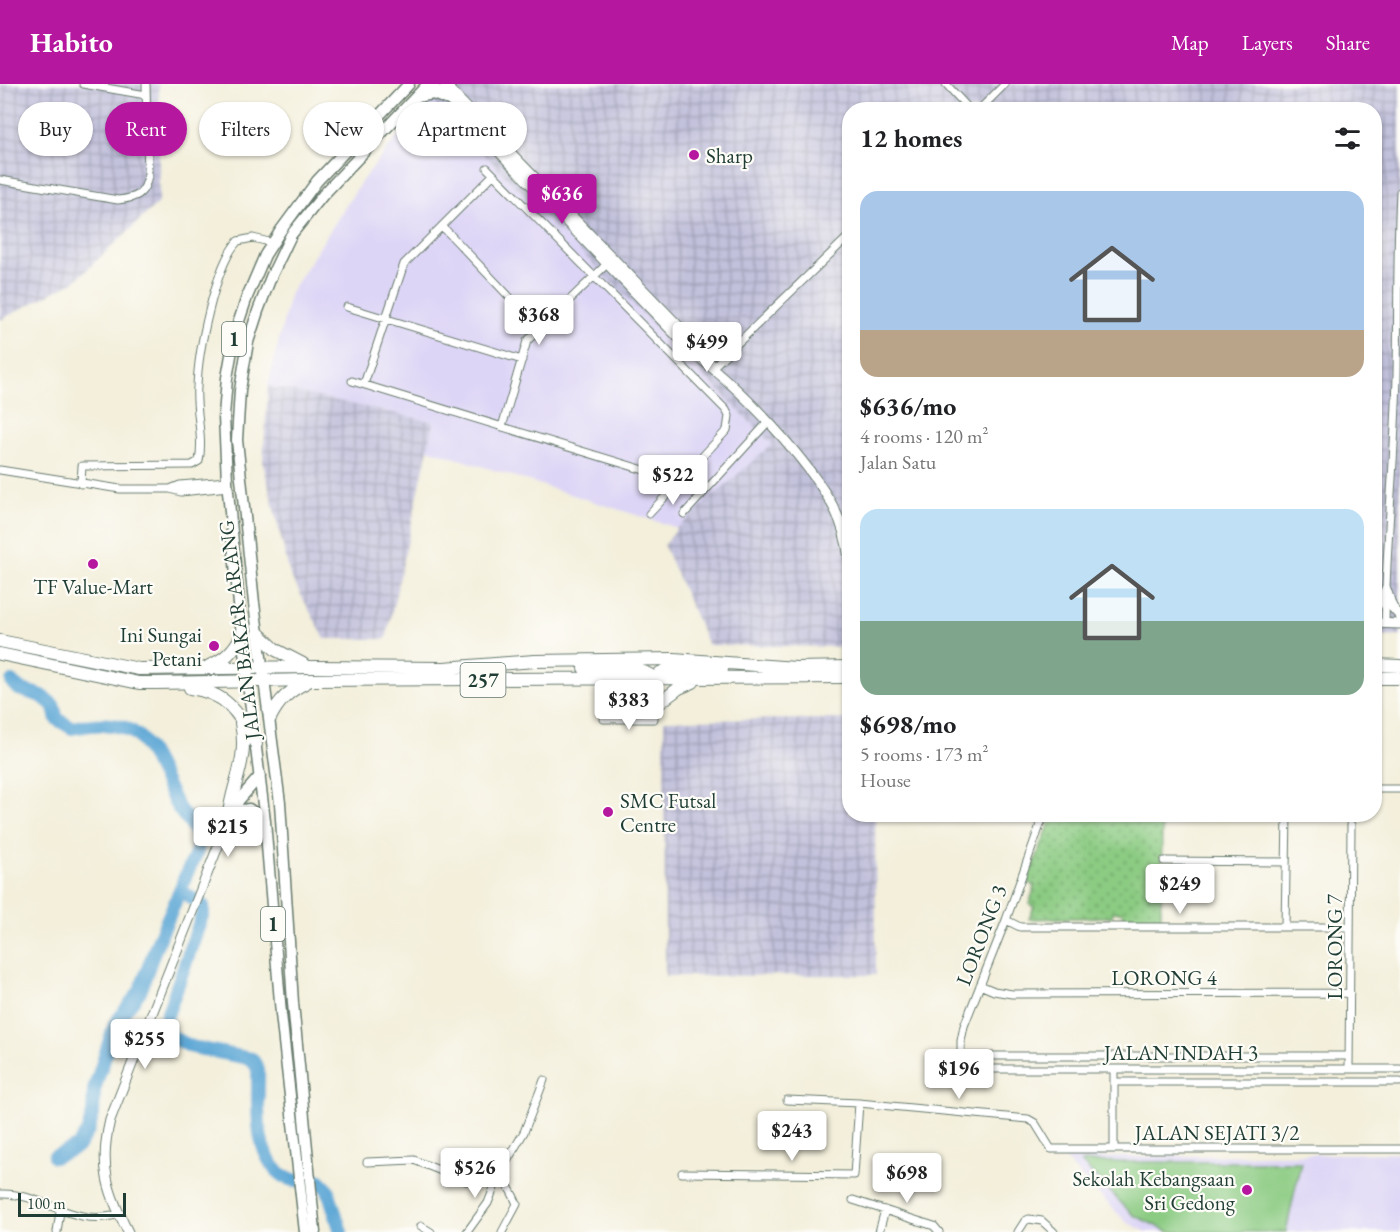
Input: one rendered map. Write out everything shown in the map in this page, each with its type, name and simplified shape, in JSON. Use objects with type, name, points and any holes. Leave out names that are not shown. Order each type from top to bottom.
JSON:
[{"type":"highway","points":[[258,633],[284,656],[310,667]]},
{"type":"highway","points":[[202,669],[219,662],[233,651],[242,635]]},
{"type":"highway","name":"257","points":[[0,641],[139,669],[444,668],[535,662],[674,659],[796,668],[842,667]]},
{"type":"highway","name":"257","points":[[0,654],[139,683],[842,677]]},
{"type":"highway","points":[[1382,660],[1400,660]]},
{"type":"highway","points":[[535,662],[575,668],[631,669],[648,673],[655,679],[660,673],[671,669],[796,668]]},
{"type":"highway","points":[[1382,665],[1400,666]]},
{"type":"highway","points":[[1382,678],[1400,678]]},
{"type":"highway","points":[[617,680],[642,695],[654,707],[679,688],[700,679]]},
{"type":"highway","points":[[270,718],[277,704],[290,690],[310,680]]},
{"type":"highway","points":[[156,683],[209,692],[232,706],[256,744]]},
{"type":"highway","points":[[228,821],[243,761],[244,748],[239,714]]},
{"type":"main road","points":[[398,96],[401,84]]},
{"type":"main road","name":"JALAN BAKAR ARANG","points":[[303,1165],[274,937],[265,820],[242,635],[224,416],[235,333],[265,255],[317,182],[409,84]]},
{"type":"main road","points":[[429,84],[448,89],[694,354],[712,367],[768,422],[814,478],[835,511],[842,534]]},
{"type":"main road","name":"JALAN BAKAR ARANG","points":[[305,1232],[306,1199],[286,880],[270,718],[258,633],[237,440],[240,390],[248,342],[271,276],[291,235],[323,195],[429,84]]},
{"type":"main road","points":[[417,97],[448,89]]},
{"type":"main road","points":[[1382,597],[1386,589]]},
{"type":"main road","points":[[1386,589],[1392,607],[1400,616]]},
{"type":"main road","points":[[1382,624],[1400,624]]},
{"type":"main road","points":[[128,1232],[107,1181],[104,1166],[106,1136],[110,1120],[228,821],[239,800],[260,776]]},
{"type":"main road","points":[[228,821],[237,810],[242,809],[254,812],[265,820]]},
{"type":"main road","name":"JALAN BAKAR ARANG","points":[[306,1199],[315,1232]]},
{"type":"street","points":[[83,84],[146,94]]},
{"type":"street","points":[[0,180],[118,200],[130,199],[141,194],[147,186],[148,175],[146,84]]},
{"type":"street","points":[[946,84],[963,102]]},
{"type":"street","points":[[987,102],[1005,84]]},
{"type":"street","points":[[487,168],[595,276],[729,416],[727,430],[649,514]]},
{"type":"street","points":[[364,384],[404,264],[493,175]]},
{"type":"street","points":[[1385,624],[1398,377],[1397,255],[1400,192]]},
{"type":"street","points":[[442,226],[539,328]]},
{"type":"street","points":[[81,484],[81,466],[192,465],[199,460],[197,387],[208,309],[232,247],[238,241],[246,238],[273,243]]},
{"type":"street","points":[[712,367],[842,243]]},
{"type":"street","points":[[502,427],[527,341],[610,261]]},
{"type":"street","points":[[347,308],[522,360]]},
{"type":"street","points":[[352,381],[680,481],[701,496]]},
{"type":"street","points":[[684,514],[768,422]]},
{"type":"street","points":[[0,470],[120,489],[170,489],[181,492],[228,484]]},
{"type":"street","points":[[604,719],[654,719],[655,679]]},
{"type":"street","points":[[1382,789],[1400,789]]},
{"type":"street","name":"LORONG 3","points":[[961,1069],[964,1026],[1041,822]]},
{"type":"street","points":[[1285,927],[1287,822]]},
{"type":"street","name":"LORONG 7","points":[[1349,1069],[1351,825]]},
{"type":"street","points":[[1164,861],[1286,862]]},
{"type":"street","points":[[1006,920],[1020,927],[1350,927]]},
{"type":"street","name":"LORONG 4","points":[[980,985],[994,991],[1012,994],[1350,993]]},
{"type":"street","points":[[961,1056],[1349,1056]]},
{"type":"street","name":"JALAN INDAH 3","points":[[961,1069],[1400,1069]]},
{"type":"street","name":"JALAN SEJATI 3/2","points":[[1114,1069],[1114,1149],[1400,1149]]},
{"type":"street","points":[[467,1232],[488,1203],[499,1175],[524,1132],[544,1080]]},
{"type":"street","points":[[1114,1082],[1400,1082]]},
{"type":"street","points":[[787,1100],[859,1103],[1028,1119],[1035,1124],[1051,1149],[1114,1149]]},
{"type":"street","points":[[682,1173],[854,1175],[859,1103]]},
{"type":"street","points":[[367,1162],[414,1160],[466,1181],[488,1173],[499,1175],[517,1204],[502,1232]]},
{"type":"street","points":[[0,1194],[20,1195],[60,1211],[93,1218],[119,1214]]},
{"type":"street","points":[[853,1200],[934,1226],[939,1232]]},
{"type":"street","points":[[879,1232],[885,1210]]},
{"type":"street","points":[[57,1232],[60,1211]]},
{"type":"street","points":[[1018,1232],[1025,1221],[1035,1219],[1042,1221],[1054,1232]]},
{"type":"street","points":[[421,1226],[431,1232]]},
{"type":"shaded area","points":[[0,84],[159,84],[159,102],[105,102],[105,156],[159,156],[159,202],[75,281],[0,320]]},
{"type":"shaded area","points":[[443,84],[1400,84],[1400,636],[1382,637],[1382,102],[842,102],[842,647],[708,645],[664,546],[677,528],[772,444],[486,156],[527,156],[527,102],[432,102],[428,98]]},
{"type":"shaded area","points":[[396,138],[396,156],[486,156],[773,445],[677,528],[427,449],[434,422],[268,386],[290,293],[361,182]]},
{"type":"shaded area","points":[[268,386],[434,422],[386,639],[325,639],[290,575],[263,463]]},
{"type":"shaded area","points":[[842,719],[842,822],[875,822],[876,975],[665,976],[664,720]]},
{"type":"shaded area","name":"Sekolah Kebangsaan Sri Gedong","points":[[1400,1153],[1400,1232],[1147,1232],[1126,1222],[1063,1158]]},
{"type":"green space","points":[[1050,822],[1162,822],[1161,919],[1123,917],[1123,912],[1113,912],[1112,917],[1029,919],[1034,907],[1029,904],[1035,886],[1027,882]]},
{"type":"green space","points":[[1081,1162],[1301,1162],[1286,1232],[1169,1232],[1133,1215]]},
{"type":"waterway","points":[[12,682],[19,689],[42,696],[53,705],[57,719],[72,728],[106,724],[123,727],[138,736],[148,750],[176,804],[192,827],[198,843],[198,849],[182,889],[184,893],[203,906],[203,913],[165,1021],[171,1037],[192,1047],[252,1059],[258,1069],[259,1129],[267,1157],[275,1169],[287,1178],[320,1181],[328,1190],[341,1232]]},
{"type":"waterway","points":[[54,1157],[77,1147],[88,1131],[93,1114],[94,1090],[115,1024],[140,991],[181,888]]},
{"type":"place","name":"Sharp","points":[[694,155]]},
{"type":"place","name":"TF Value-Mart","points":[[93,564]]},
{"type":"place","name":"Ini Sungai Petani","points":[[214,646]]},
{"type":"place","name":"SMC Futsal Centre","points":[[608,812]]},
{"type":"place","name":"Sekolah Kebangsaan Sri Gedong","points":[[1247,1190]]}]
